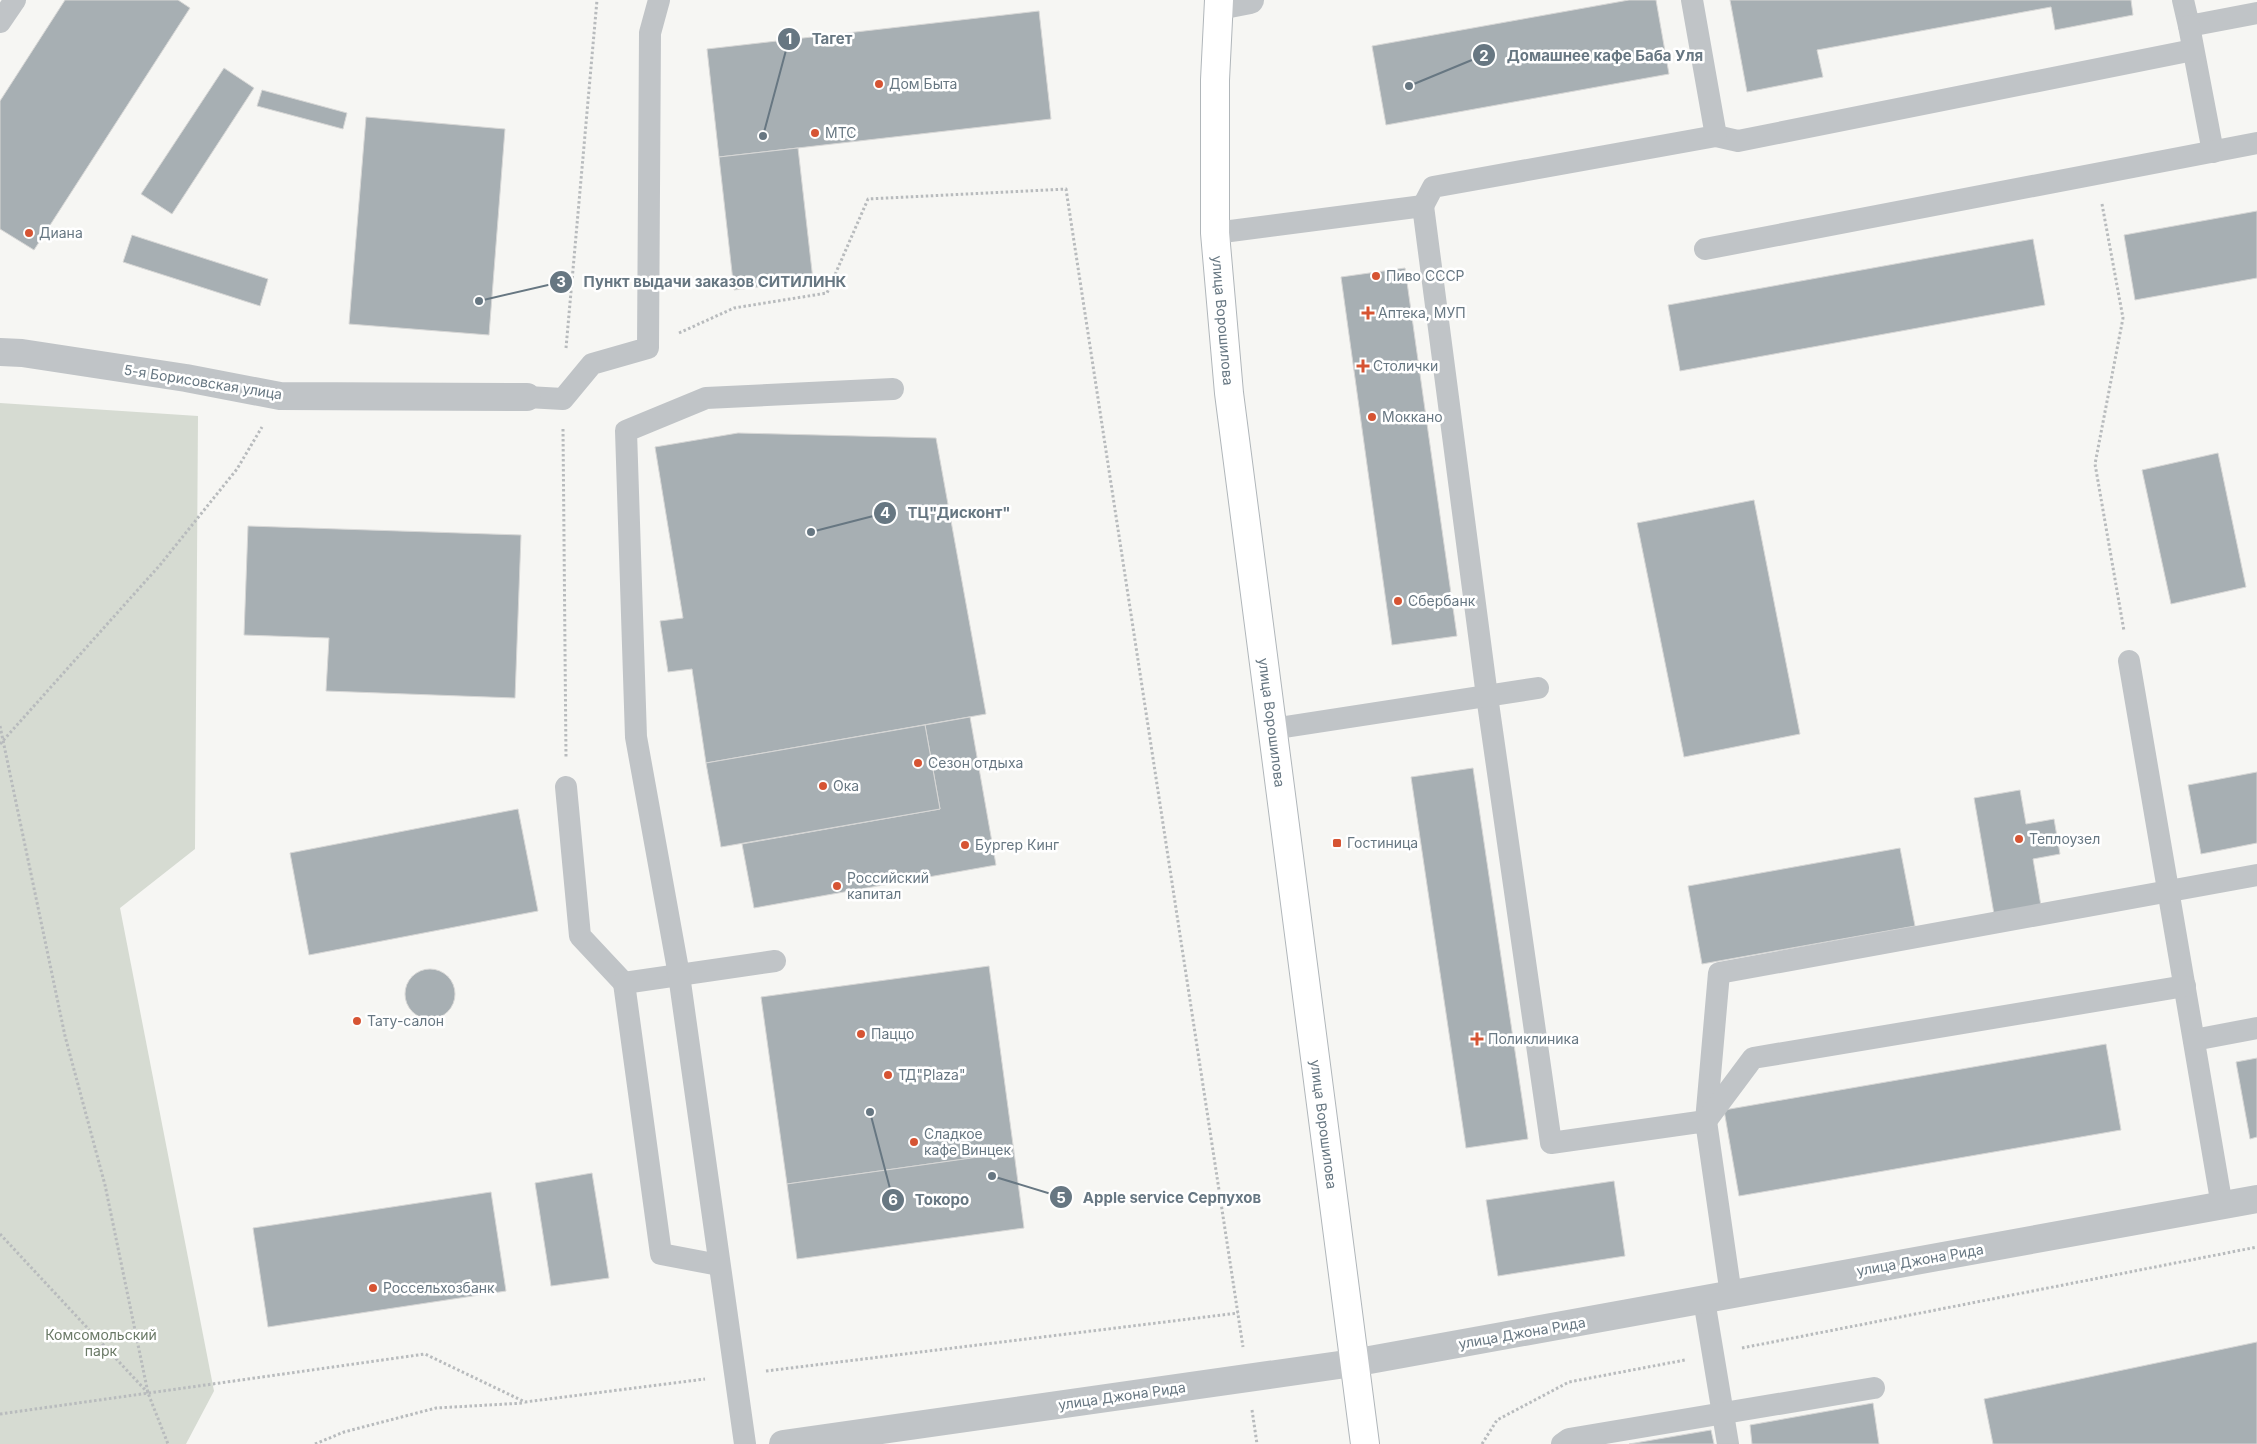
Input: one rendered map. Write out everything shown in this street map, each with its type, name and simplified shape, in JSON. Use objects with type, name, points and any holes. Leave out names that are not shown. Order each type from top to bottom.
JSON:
[{"type":"main road","name":"улица Ворошилова","points":[[1219,3],[1215,80],[1215,233],[1229,393],[1364,1444]]},
{"type":"street","points":[[1219,3],[1250,0]]},
{"type":"street","name":"5-я Борисовская улица","points":[[0,352],[22,353],[186,378],[280,396],[527,397]]},
{"type":"street","name":"улица Джона Рида","points":[[782,1444],[1353,1363],[2257,1199]]},
{"type":"lane","points":[[0,22],[15,0]]},
{"type":"lane","points":[[527,397],[563,400],[592,364],[648,348],[650,33],[659,0]]},
{"type":"lane","points":[[1692,0],[1716,136]]},
{"type":"lane","points":[[2183,0],[2213,152]]},
{"type":"lane","points":[[2189,26],[2257,13]]},
{"type":"lane","points":[[2184,986],[1753,1058],[1706,1121],[1551,1143],[1487,696],[1422,206],[1433,187],[1716,136],[1738,141],[2193,50]]},
{"type":"lane","points":[[1705,249],[2257,143]]},
{"type":"lane","points":[[1215,233],[1422,206]]},
{"type":"lane","points":[[745,1444],[718,1265],[679,975],[636,737],[626,431],[706,398],[893,389]]},
{"type":"lane","points":[[2129,661],[2222,1206]]},
{"type":"lane","points":[[1272,729],[1538,688]]},
{"type":"lane","points":[[566,788],[580,936],[624,983],[661,1254],[718,1265]]},
{"type":"lane","points":[[1731,1294],[1706,1121],[1719,973],[2257,874]]},
{"type":"lane","points":[[624,983],[775,961]]},
{"type":"lane","points":[[2194,1040],[2257,1028]]},
{"type":"lane","points":[[1704,1300],[1728,1444]]},
{"type":"lane","points":[[1562,1444],[1569,1439],[1874,1388]]},
{"type":"path","points":[[2097,174],[2123,318],[2095,464],[2129,661]]},
{"type":"path","points":[[648,348],[734,308],[827,293],[868,199],[1066,190],[1257,1444]]},
{"type":"path","points":[[2,742],[160,565],[237,469],[280,396]]},
{"type":"path","points":[[0,726],[65,1036],[105,1185],[148,1393],[168,1444]]},
{"type":"path","points":[[0,1234],[148,1393]]},
{"type":"path","points":[[1482,1444],[1497,1420],[1569,1382],[2257,1248]]},
{"type":"path","points":[[315,1444],[344,1432],[436,1408],[525,1402],[1238,1313]]},
{"type":"path","points":[[0,1414],[425,1354],[525,1402]]},
{"type":"green space","name":"Комсомольский парк","points":[[0,403],[198,416],[195,849],[120,908],[214,1391],[186,1444],[0,1444]]},
{"type":"building","points":[[65,0],[178,0],[190,8],[34,250],[0,229],[0,101]]},
{"type":"building","points":[[1629,0],[1656,0],[1669,74],[1386,125],[1372,46]]},
{"type":"building","points":[[1730,0],[2131,0],[2133,15],[2055,30],[2051,7],[1817,50],[1823,77],[1747,92]]},
{"type":"building","name":"Дом Быта","points":[[1039,11],[1051,119],[719,157],[707,49]]},
{"type":"building","points":[[224,68],[254,88],[172,214],[141,194]]},
{"type":"building","points":[[262,90],[347,113],[343,129],[257,106]]},
{"type":"building","points":[[366,117],[505,129],[489,335],[349,324]]},
{"type":"building","points":[[798,148],[813,280],[734,290],[719,157]]},
{"type":"building","points":[[2257,211],[2257,278],[2135,300],[2124,235]]},
{"type":"building","points":[[132,235],[268,279],[260,306],[123,262]]},
{"type":"building","points":[[2033,239],[2045,305],[1680,371],[1668,305]]},
{"type":"building","points":[[1405,268],[1457,636],[1392,645],[1341,277]]},
{"type":"building","points":[[738,433],[936,438],[986,714],[706,763],[692,669],[668,672],[660,621],[683,618],[655,447]]},
{"type":"building","points":[[2218,453],[2246,587],[2171,604],[2142,470]]},
{"type":"building","points":[[1754,500],[1800,734],[1684,757],[1637,523]]},
{"type":"building","points":[[248,526],[521,535],[515,698],[326,691],[329,638],[244,635]]},
{"type":"building","points":[[970,717],[996,865],[754,908],[742,844],[940,809],[925,725]]},
{"type":"building","name":"Ока","points":[[925,725],[940,809],[721,847],[706,763]]},
{"type":"building","points":[[1473,768],[1528,1139],[1466,1148],[1411,777]]},
{"type":"building","points":[[2257,772],[2257,843],[2201,854],[2188,785]]},
{"type":"building","name":"Теплоузел","points":[[2020,790],[2026,824],[2054,819],[2060,854],[2033,859],[2041,906],[1994,914],[1974,798]]},
{"type":"building","points":[[518,809],[538,911],[309,955],[290,853]]},
{"type":"building","points":[[1900,848],[1915,926],[1702,964],[1688,886]]},
{"type":"building","name":"ТД\"Plaza\"","points":[[989,966],[1014,1152],[787,1184],[761,997]]},
{"type":"building","points":[[430,969],[444,973],[451,980],[455,994],[451,1008],[444,1015],[430,1019],[416,1015],[409,1008],[405,994],[409,980],[416,973]]},
{"type":"building","points":[[2106,1044],[2121,1130],[1739,1196],[1724,1110]]},
{"type":"building","points":[[2257,1058],[2257,1137],[2250,1139],[2236,1062]]},
{"type":"building","points":[[1014,1152],[1024,1228],[797,1259],[787,1184]]},
{"type":"building","points":[[592,1173],[609,1278],[551,1286],[535,1183]]},
{"type":"building","points":[[1614,1181],[1625,1256],[1498,1276],[1486,1200]]},
{"type":"building","points":[[491,1192],[506,1291],[268,1327],[253,1228]]},
{"type":"building","points":[[2257,1342],[2257,1444],[1993,1444],[1984,1399]]},
{"type":"building","points":[[1873,1403],[1879,1444],[1752,1444],[1750,1425]]},
{"type":"building","points":[[1711,1430],[1714,1444],[1629,1444]]},
{"type":"place","name":"Дом Быта","points":[[879,84]]},
{"type":"place","name":"Домашнее кафе Баба Уля","points":[[1409,86]]},
{"type":"place","name":"МТС","points":[[815,133]]},
{"type":"place","name":"Тагет","points":[[763,136]]},
{"type":"place","name":"Диана","points":[[29,233]]},
{"type":"place","name":"Пиво СССР","points":[[1376,276]]},
{"type":"place","name":"Пункт выдачи заказов СИТИЛИНК","points":[[479,301]]},
{"type":"place","name":"Аптека, МУП","points":[[1368,313]]},
{"type":"place","name":"Столички","points":[[1363,366]]},
{"type":"place","name":"Моккано","points":[[1372,417]]},
{"type":"place","name":"ТЦ\"Дисконт\"","points":[[811,532]]},
{"type":"place","name":"Сбербанк","points":[[1398,601]]},
{"type":"place","name":"Сезон отдыха","points":[[918,763]]},
{"type":"place","name":"Ока","points":[[823,786]]},
{"type":"place","name":"Теплоузел","points":[[2019,839]]},
{"type":"place","name":"Гостиница","points":[[1337,843]]},
{"type":"place","name":"Бургер Кинг","points":[[965,845]]},
{"type":"place","name":"Российский капитал","points":[[837,886]]},
{"type":"place","name":"Тату-салон","points":[[357,1021]]},
{"type":"place","name":"Паццо","points":[[861,1034]]},
{"type":"place","name":"Поликлиника","points":[[1477,1039]]},
{"type":"place","name":"ТД\"Plaza\"","points":[[888,1075]]},
{"type":"place","name":"Токоро","points":[[870,1112]]},
{"type":"place","name":"Сладкое кафе Винцек","points":[[914,1142]]},
{"type":"place","name":"Apple service Серпухов","points":[[992,1176]]},
{"type":"place","name":"Россельхозбанк","points":[[373,1288]]}]
